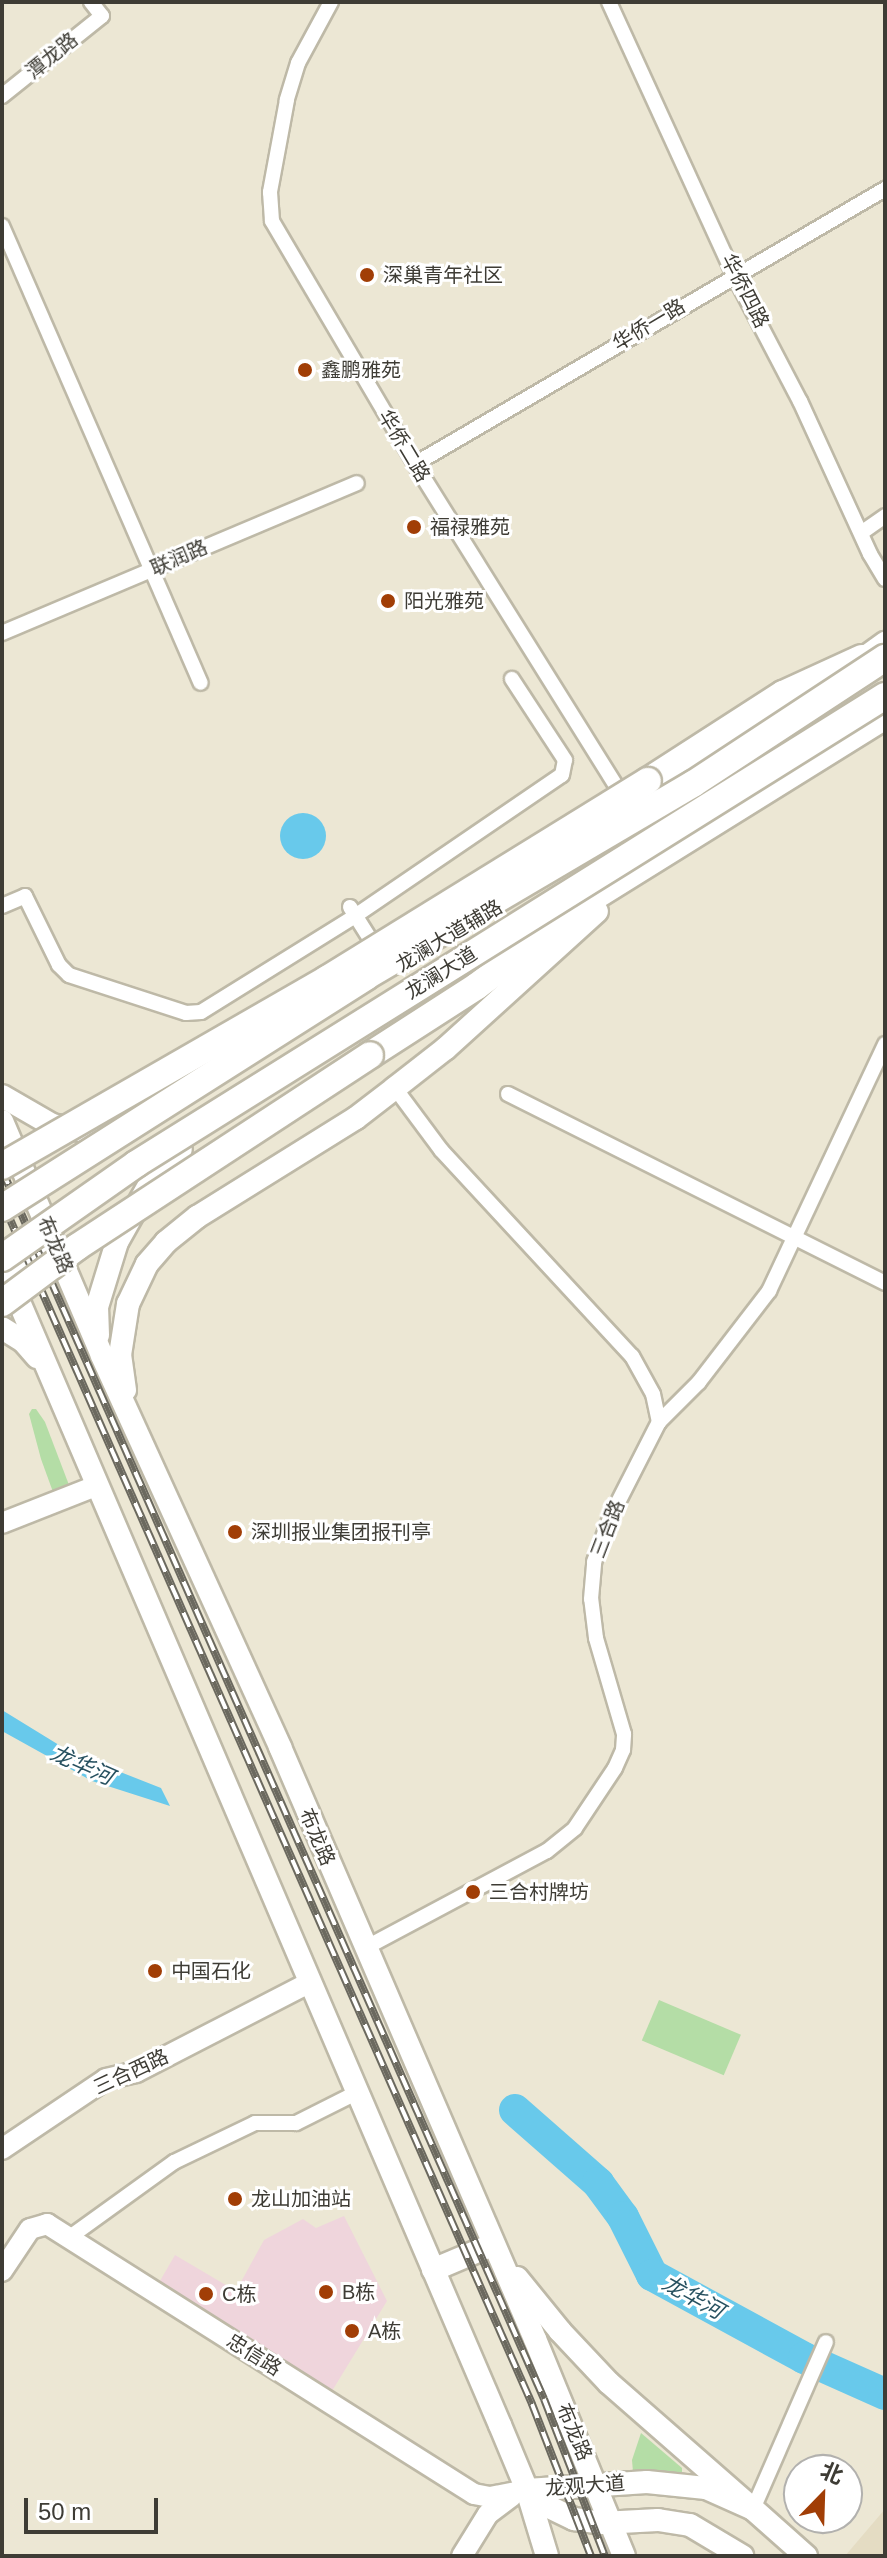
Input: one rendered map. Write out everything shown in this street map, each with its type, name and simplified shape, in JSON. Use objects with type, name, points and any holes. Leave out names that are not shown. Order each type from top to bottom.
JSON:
[{"type":"highway","points":[[2,1166],[327,979],[783,694],[874,658]]},
{"type":"highway","name":"龙澜大道","points":[[2,1208],[367,976],[693,784],[874,658]]},
{"type":"highway","name":"龙澜大道","points":[[3,1266],[136,1164],[885,696]]},
{"type":"highway","points":[[2,1303],[77,1247],[477,986],[575,913]]},
{"type":"main road","name":"龙澜大道辅路","points":[[2,1214],[390,971],[661,809],[789,723],[874,658],[885,643]]},
{"type":"main road","name":"龙澜大道辅路","points":[[3,1266],[52,1238],[181,1149],[497,953],[575,913],[885,718]]},
{"type":"main road","points":[[661,809],[682,844]]},
{"type":"main road","points":[[132,1422],[123,1381],[122,1331],[135,1286],[147,1264],[166,1242],[197,1217],[356,1118],[445,1049],[648,865],[632,826]]},
{"type":"main road","points":[[2,1096],[27,1114],[78,1132],[107,1135],[140,1126]]},
{"type":"main road","name":"布龙路","points":[[2,1121],[102,1356],[365,1948],[597,2485],[624,2556]]},
{"type":"main road","points":[[102,1356],[97,1307],[117,1242],[152,1180],[181,1149]]},
{"type":"main road","points":[[3,1266],[527,2490],[547,2556]]},
{"type":"main road","points":[[2,1328],[24,1342],[48,1370]]},
{"type":"main road","points":[[433,2270],[492,2245],[584,2358],[753,2509]]},
{"type":"main road","name":"龙观大道","points":[[527,2490],[647,2482],[696,2486],[725,2495],[753,2509],[806,2556]]},
{"type":"main road","name":"龙观大道","points":[[527,2490],[560,2514],[613,2523],[658,2520],[681,2523],[710,2535],[742,2556]]},
{"type":"street","name":"潭龙路","points":[[2,96],[102,16],[91,2]]},
{"type":"street","name":"华侨二路","points":[[331,2],[298,63],[287,100],[273,171],[269,214],[632,826]]},
{"type":"street","name":"华侨四路","points":[[609,2],[734,275],[800,401],[885,579]]},
{"type":"street","name":"华侨一路","points":[[415,464],[885,189]]},
{"type":"street","points":[[2,226],[201,683]]},
{"type":"street","name":"联润路","points":[[2,633],[357,483]]},
{"type":"street","points":[[861,533],[885,516]]},
{"type":"street","points":[[2,906],[25,896],[59,965],[69,975],[193,1014],[207,1009],[562,775],[565,760],[512,679]]},
{"type":"street","points":[[352,911],[390,971]]},
{"type":"street","name":"三合路","points":[[365,1948],[547,1851],[575,1828],[615,1768],[623,1750],[624,1734],[596,1638],[591,1599],[594,1562],[610,1518],[659,1422],[699,1382],[769,1291],[885,1044]]},
{"type":"street","points":[[395,1088],[441,1150],[632,1356],[653,1394],[659,1422]]},
{"type":"street","points":[[508,1094],[885,1283]]},
{"type":"street","points":[[2,1523],[96,1486]]},
{"type":"street","name":"三合西路","points":[[2,2149],[106,2079],[136,2072],[310,1982]]},
{"type":"street","points":[[70,2237],[174,2162],[255,2123],[296,2123],[356,2093]]},
{"type":"street","name":"忠信路","points":[[2,2271],[30,2229],[38,2224],[47,2224],[474,2494],[490,2497],[527,2490]]},
{"type":"street","points":[[753,2509],[825,2344]]},
{"type":"street","points":[[462,2556],[488,2514],[527,2490]]},
{"type":"shaded area","points":[[344,2216],[387,2301],[332,2391],[157,2286],[175,2255],[236,2291],[264,2240],[303,2219],[316,2228]]},
{"type":"shaded area","points":[[885,2509],[885,2556],[845,2556]]},
{"type":"green space","points":[[36,1409],[45,1422],[69,1485],[53,1492],[29,1414]]},
{"type":"green space","points":[[659,2000],[741,2035],[724,2075],[642,2041]]},
{"type":"green space","points":[[641,2433],[682,2468],[682,2472],[633,2472],[632,2460]]},
{"type":"water","points":[[303,813],[319,820],[326,836],[319,852],[303,859],[287,852],[280,836],[287,820]]},
{"type":"water","points":[[2,1710],[72,1753],[161,1788],[170,1806],[92,1781],[2,1731]]},
{"type":"waterway","name":"龙华河","points":[[515,2110],[598,2183],[623,2217],[652,2275],[804,2358],[885,2394]]},
{"type":"railway","points":[[2,1170],[544,2399],[605,2556]]},
{"type":"railway","points":[[2,1201],[532,2404],[591,2556]]},
{"type":"place","name":"深巢青年社区","points":[[367,275]]},
{"type":"place","name":"鑫鹏雅苑","points":[[305,370]]},
{"type":"place","name":"福禄雅苑","points":[[414,527]]},
{"type":"place","name":"阳光雅苑","points":[[388,601]]},
{"type":"place","name":"深圳报业集团报刊亭","points":[[235,1532]]},
{"type":"place","name":"三合村牌坊","points":[[473,1892]]},
{"type":"place","name":"中国石化","points":[[155,1971]]},
{"type":"place","name":"龙山加油站","points":[[235,2199]]},
{"type":"place","name":"B栋","points":[[326,2292]]},
{"type":"place","name":"C栋","points":[[206,2294]]},
{"type":"place","name":"A栋","points":[[352,2331]]}]
